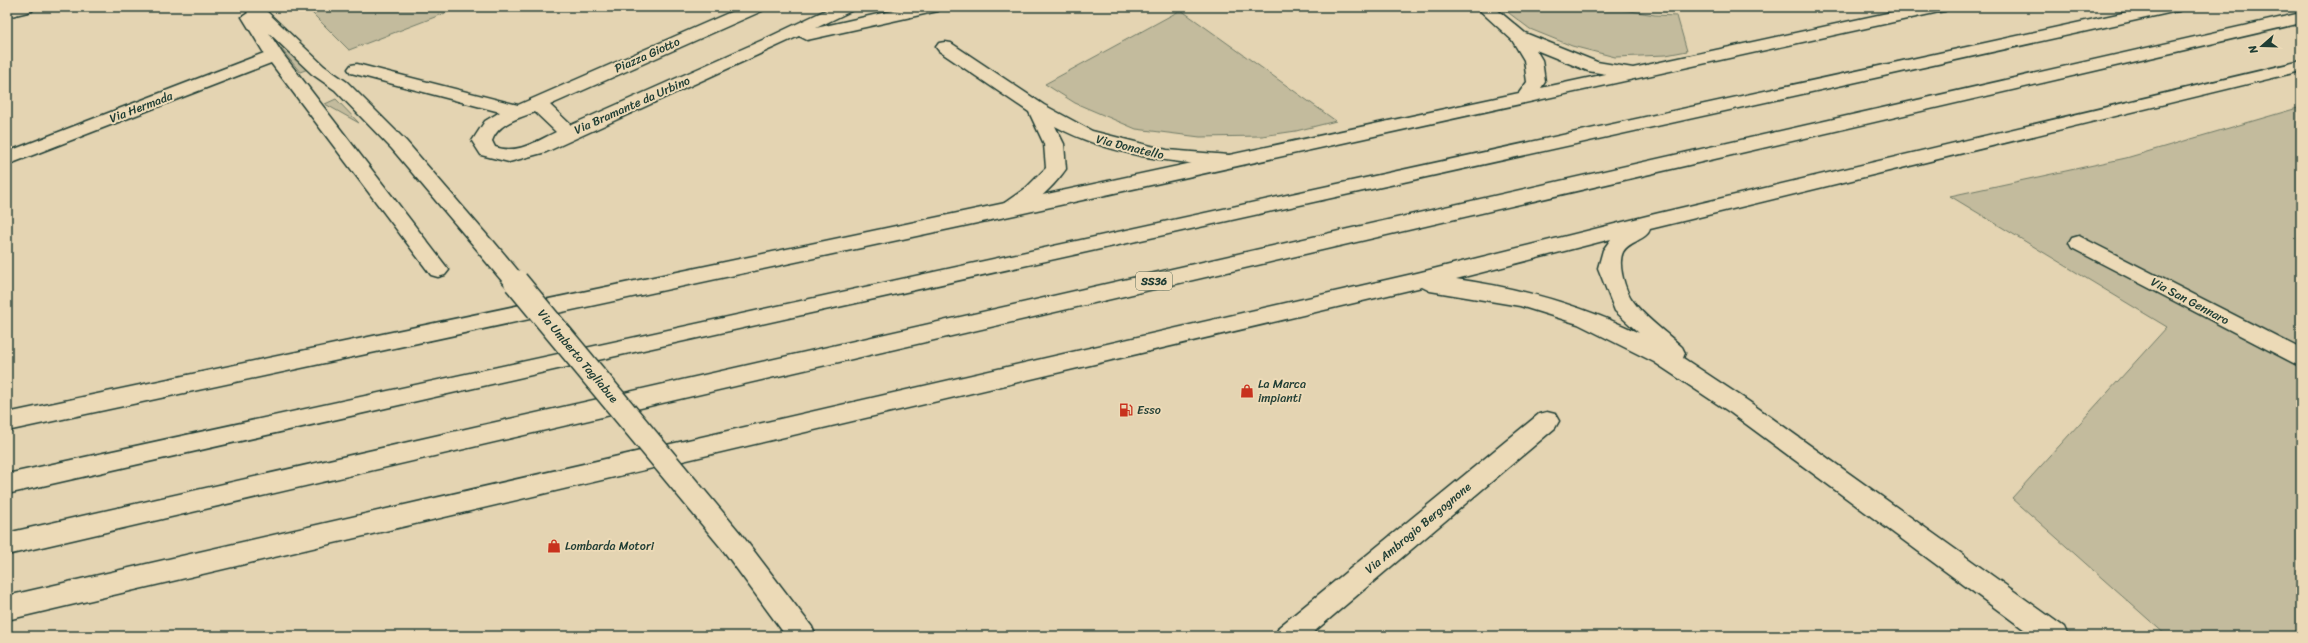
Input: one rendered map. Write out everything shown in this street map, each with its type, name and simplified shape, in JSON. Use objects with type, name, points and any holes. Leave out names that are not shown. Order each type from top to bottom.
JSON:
[{"type":"main road","points":[[7,12],[26,7]]},
{"type":"main road","points":[[245,7],[274,55],[310,100],[438,270]]},
{"type":"main road","name":"Via Umberto Tagliabue","points":[[252,7],[318,70],[341,86],[405,150],[732,542],[802,636]]},
{"type":"main road","name":"Piazza Giotto","points":[[538,104],[756,7]]},
{"type":"main road","name":"Via Bramante da Urbino","points":[[538,104],[569,133],[773,42],[845,7]]},
{"type":"main road","name":"Via Bramante da Urbino","points":[[773,42],[898,10],[932,7]]},
{"type":"main road","points":[[1484,7],[1519,37],[1594,67],[1643,73]]},
{"type":"main road","points":[[7,422],[1010,209],[1643,73],[1940,7]]},
{"type":"main road","points":[[7,484],[2173,7]]},
{"type":"main road","name":"SS36","points":[[7,544],[2301,18]]},
{"type":"main road","points":[[1519,37],[1532,60],[1536,82],[1524,98]]},
{"type":"main road","name":"Via Donatello","points":[[945,47],[1037,109],[1085,135],[1124,147],[1167,156],[1229,161]]},
{"type":"main road","name":"Via Hermada","points":[[7,159],[274,55]]},
{"type":"main road","points":[[7,608],[1417,281],[1655,221],[2301,66]]},
{"type":"main road","points":[[357,69],[519,111]]},
{"type":"main road","points":[[310,100],[341,86]]},
{"type":"main road","points":[[538,104],[503,118],[487,128],[482,141],[488,151],[502,156],[519,155],[531,152],[569,133]]},
{"type":"main road","points":[[1010,209],[1033,193],[1056,169],[1054,144],[1037,109]]},
{"type":"main road","points":[[1655,221],[1623,239],[1613,250],[1609,268],[1623,304],[1637,320],[1713,388]]},
{"type":"main road","name":"Via San Gennaro","points":[[2079,243],[2301,359]]},
{"type":"main road","points":[[1417,281],[1476,289],[1543,303],[1606,327],[1653,351],[1713,388],[2054,636]]},
{"type":"main road","name":"Via Ambrogio Bergognone","points":[[1289,636],[1547,421]]},
{"type":"shaded area","points":[[306,7],[461,7],[349,50]]},
{"type":"shaded area","points":[[1501,7],[1606,7],[1655,15],[1677,16],[1687,51],[1666,55],[1615,57],[1572,46],[1530,29]]},
{"type":"shaded area","points":[[1181,10],[1336,121],[1296,131],[1262,136],[1200,137],[1136,129],[1075,103],[1045,84]]},
{"type":"shaded area","points":[[269,34],[308,69],[300,72]]},
{"type":"shaded area","points":[[336,99],[359,123],[325,104]]},
{"type":"shaded area","points":[[2301,107],[2301,636],[2167,636],[2012,498],[2167,327],[1950,196],[2126,158]]},
{"type":"place","name":"La Marca impianti","points":[[1247,391]]},
{"type":"place","name":"Esso","points":[[1126,410]]},
{"type":"place","name":"Lombarda Motori","points":[[554,546]]}]
